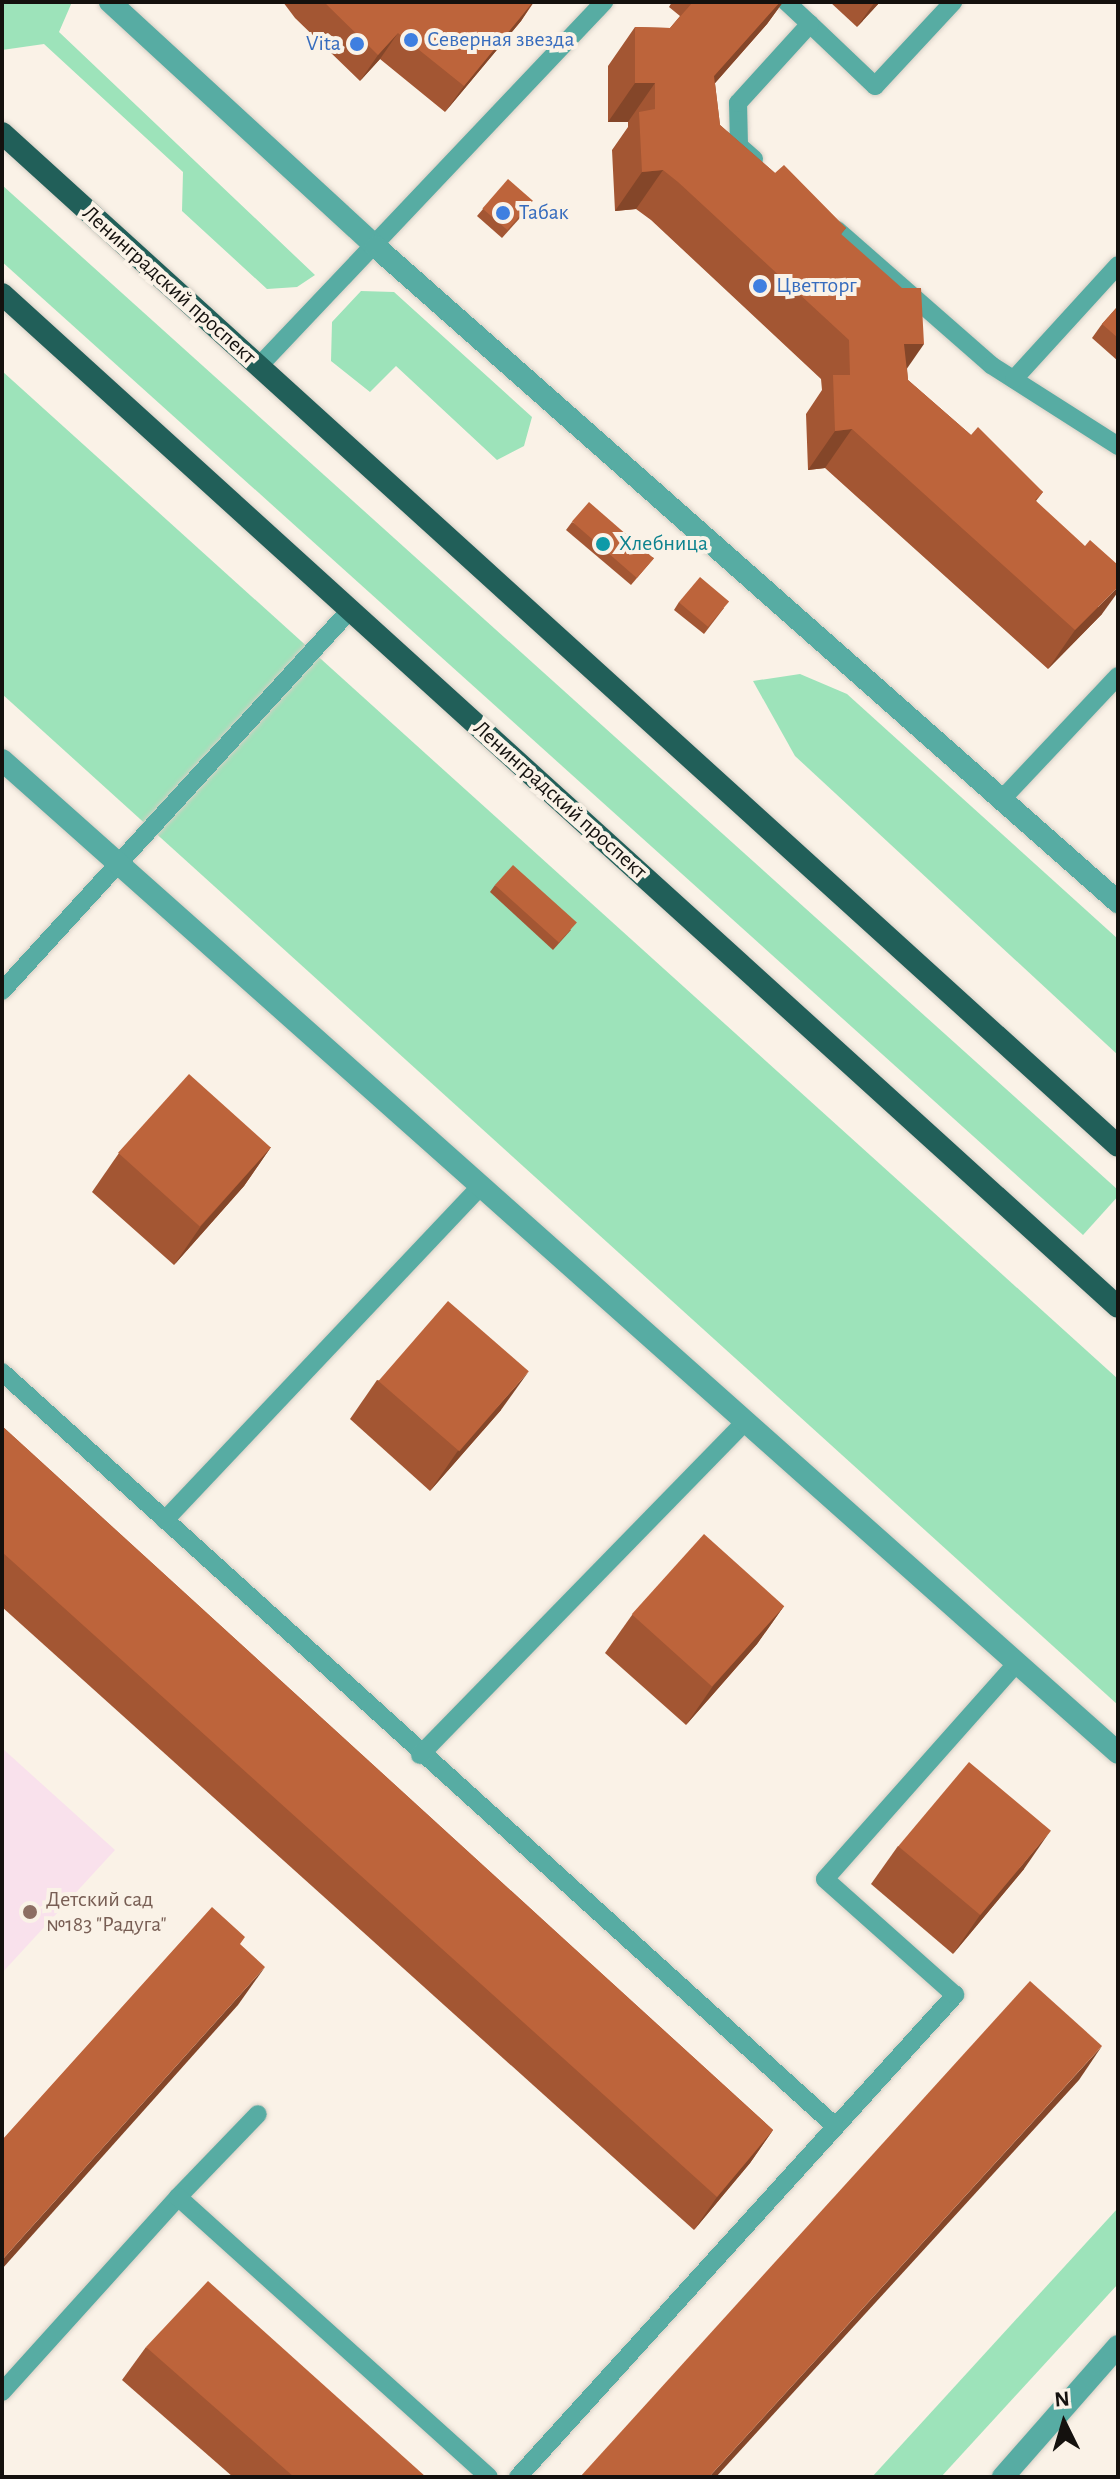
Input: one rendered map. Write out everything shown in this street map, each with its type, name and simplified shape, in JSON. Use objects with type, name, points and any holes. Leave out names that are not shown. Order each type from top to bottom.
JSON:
[{"type":"main road","name":"Ленинградский проспект","points":[[2,133],[1118,1146]]},
{"type":"main road","name":"Ленинградский проспект","points":[[2,294],[1118,1307]]},
{"type":"street","points":[[110,2],[376,247],[1118,902]]},
{"type":"street","points":[[2,760],[1118,1753]]},
{"type":"street","points":[[1003,2477],[1118,2346]]},
{"type":"lane","points":[[259,366],[376,247],[604,2]]},
{"type":"lane","points":[[786,2],[875,86],[953,2]]},
{"type":"lane","points":[[775,177],[739,146],[738,103],[810,24]]},
{"type":"lane","points":[[822,218],[1014,379],[1118,446]]},
{"type":"lane","points":[[1014,379],[1118,265]]},
{"type":"lane","points":[[2,991],[351,609]]},
{"type":"lane","points":[[1002,799],[1118,676]]},
{"type":"lane","points":[[165,1520],[482,1185]]},
{"type":"lane","points":[[2,1372],[420,1755],[835,2126]]},
{"type":"lane","points":[[420,1755],[746,1421]]},
{"type":"lane","points":[[518,2477],[955,1995],[825,1879],[1017,1663]]},
{"type":"lane","points":[[2,2392],[178,2197],[258,2114]]},
{"type":"lane","points":[[178,2197],[489,2477]]},
{"type":"shaded area","name":"Детский сад №183 \"Радуга\"","points":[[2,1748],[115,1850],[2,1973]]},
{"type":"green space","points":[[2,2],[72,2],[59,32],[315,275],[297,287],[267,289],[182,211],[183,172],[44,44],[2,50]]},
{"type":"green space","points":[[2,185],[1118,1190],[1118,1196],[1083,1235],[2,262]]},
{"type":"green space","points":[[361,291],[394,292],[532,417],[524,446],[497,460],[396,366],[370,392],[331,361],[332,322]]},
{"type":"green space","points":[[2,371],[1118,1379],[1118,1705],[2,694]]},
{"type":"green space","points":[[800,674],[847,694],[1118,939],[1118,1055],[795,756],[753,681]]},
{"type":"green space","points":[[1118,2208],[1118,2284],[941,2477],[872,2477]]},
{"type":"building","points":[[324,2],[533,2],[464,86],[398,33],[378,55]]},
{"type":"building","points":[[693,2],[780,2],[714,76],[720,125],[775,173],[784,165],[846,228],[841,234],[902,288],[921,288],[924,344],[904,344],[908,380],[971,435],[978,427],[1043,492],[1035,500],[1085,546],[1090,540],[1118,565],[1118,587],[1075,630],[852,429],[835,431],[833,375],[850,375],[849,340],[678,182],[663,170],[642,172],[639,112],[655,109],[655,83],[635,83],[635,27],[670,28]]},
{"type":"building","name":"Табак","points":[[508,179],[533,201],[507,230],[482,208]]},
{"type":"building","points":[[1118,306],[1118,338],[1102,324]]},
{"type":"building","name":"Хлебница","points":[[589,502],[654,558],[637,578],[572,522]]},
{"type":"building","points":[[700,577],[729,601],[708,627],[679,602]]},
{"type":"building","points":[[513,865],[577,923],[559,943],[495,885]]},
{"type":"building","points":[[189,1074],[271,1148],[200,1226],[118,1153]]},
{"type":"building","points":[[448,1301],[529,1371],[459,1451],[378,1381]]},
{"type":"building","points":[[2,1426],[773,2130],[717,2197],[2,1552]]},
{"type":"building","points":[[704,1534],[784,1606],[712,1687],[632,1614]]},
{"type":"building","points":[[969,1762],[1051,1831],[980,1915],[898,1846]]},
{"type":"building","points":[[212,1907],[245,1937],[240,1944],[265,1967],[2,2260],[2,2140]]},
{"type":"building","points":[[1030,1981],[1102,2046],[709,2477],[580,2477]]},
{"type":"building","points":[[208,2281],[426,2477],[294,2477],[146,2347]]},
{"type":"place","name":"Северная звезда","points":[[411,40]]},
{"type":"place","name":"Vita","points":[[357,44]]},
{"type":"place","name":"Табак","points":[[503,213]]},
{"type":"place","name":"Цветторг","points":[[760,286]]},
{"type":"place","name":"Хлебница","points":[[603,544]]},
{"type":"place","name":"Детский сад №183 \"Радуга\"","points":[[30,1912]]}]
